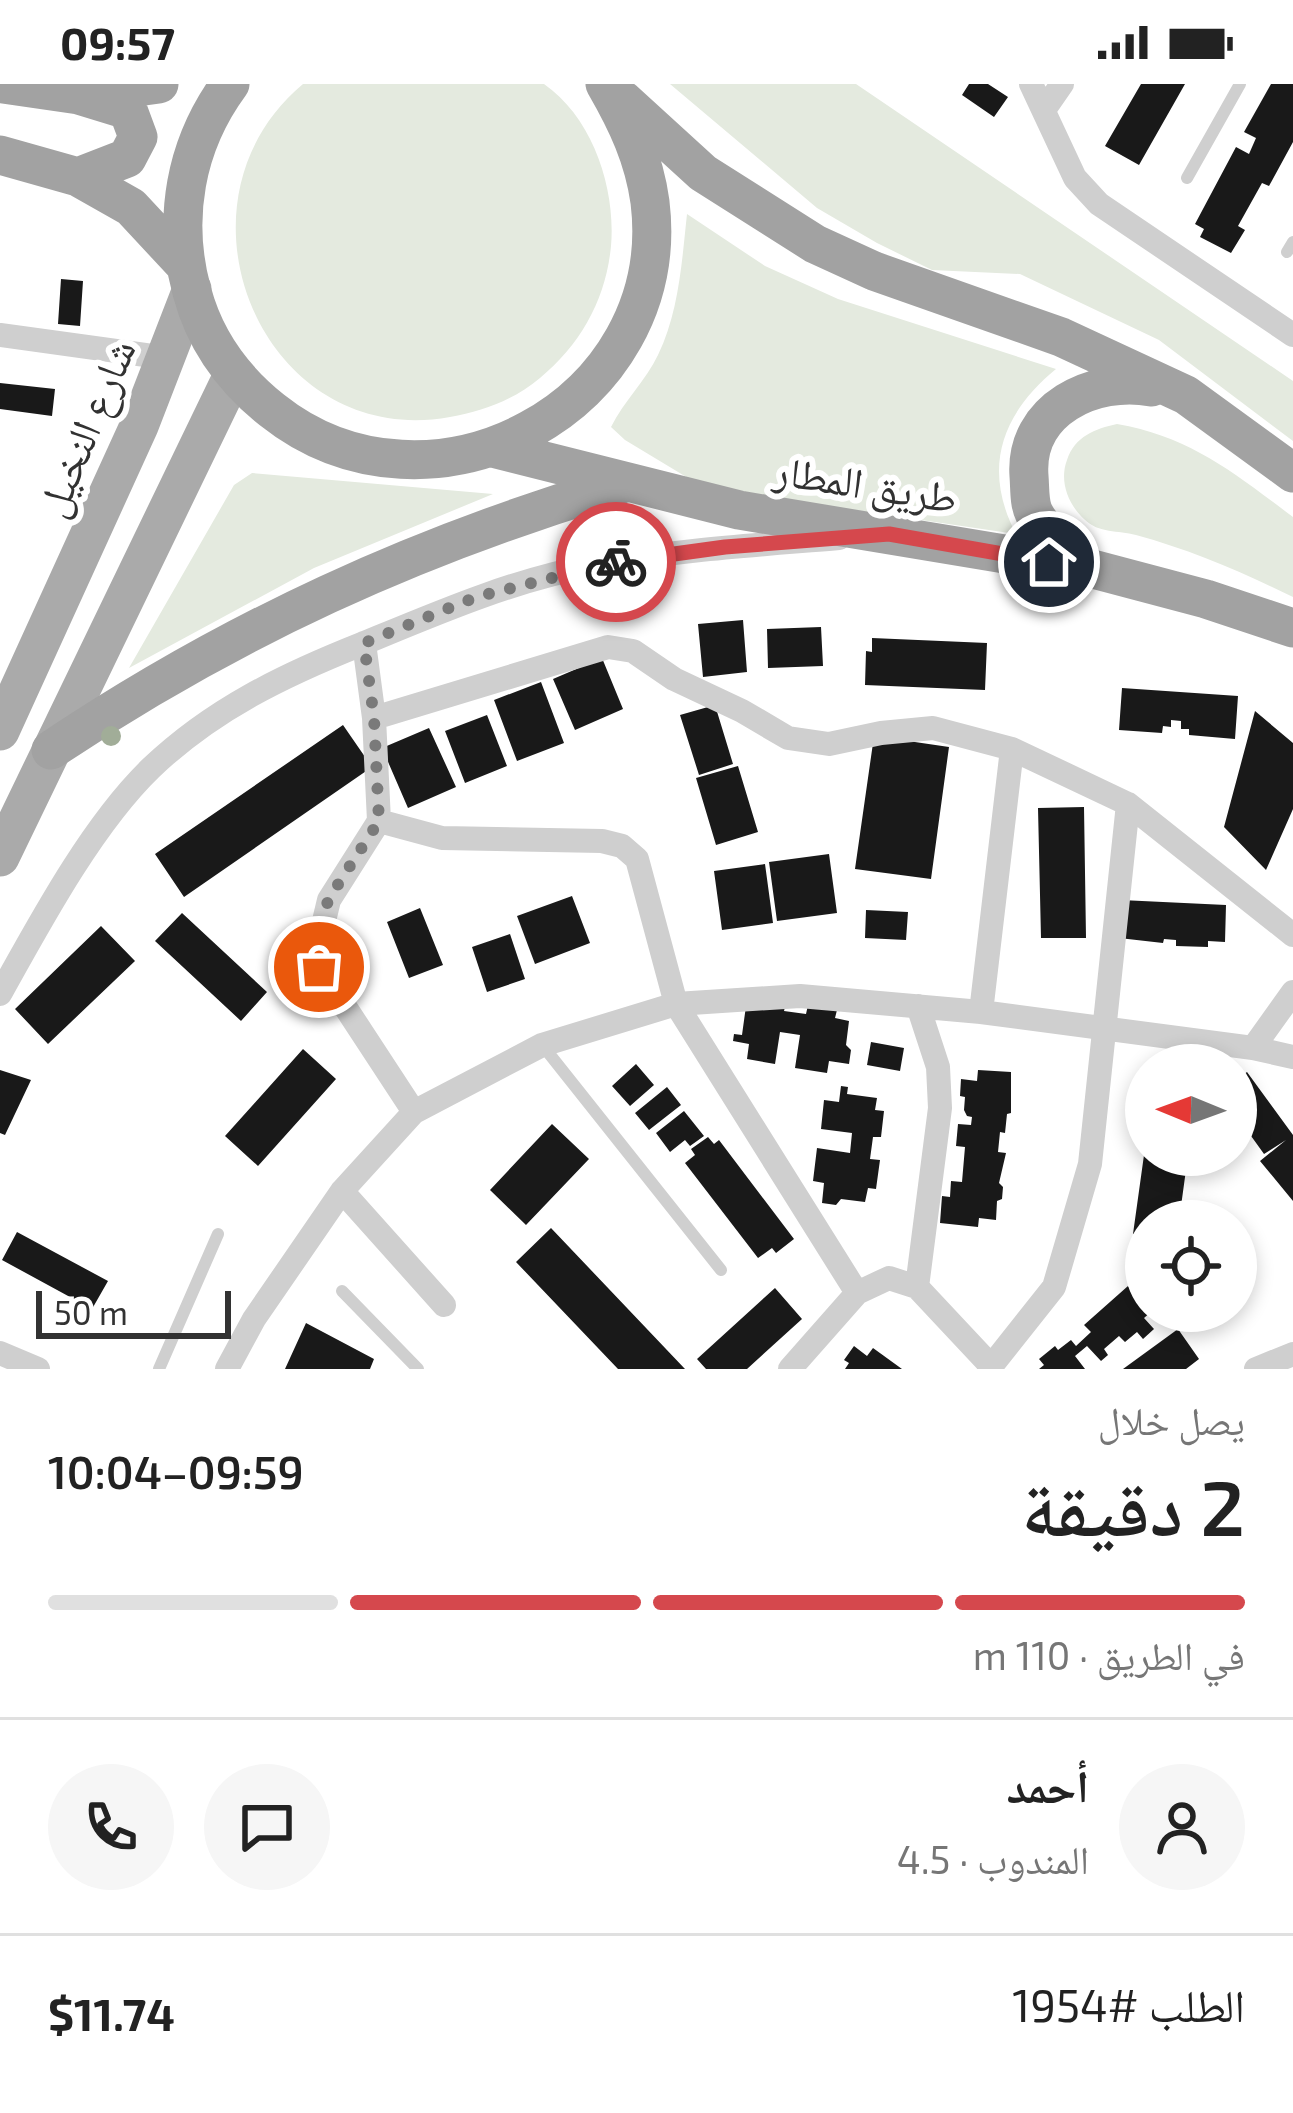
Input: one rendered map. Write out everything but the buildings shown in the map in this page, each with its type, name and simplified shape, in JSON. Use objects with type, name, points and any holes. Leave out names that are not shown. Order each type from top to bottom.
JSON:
[{"type":"highway","points":[[3,84],[79,95],[128,110],[137,137],[133,152],[78,177]]},
{"type":"highway","points":[[79,95],[159,84]]},
{"type":"highway","points":[[230,84],[212,109],[191,158],[182,211],[188,277],[197,310],[233,375],[292,425],[339,448],[389,460],[442,460],[493,448],[533,430],[601,375],[624,336],[641,294],[650,251],[651,206],[643,163],[605,84]]},
{"type":"highway","points":[[605,84],[704,173],[815,244],[874,271],[1061,337],[1186,395],[1293,473]]},
{"type":"highway","points":[[0,154],[78,177],[130,207],[188,277]]},
{"type":"highway","points":[[1089,568],[1051,538],[1032,509],[1028,468],[1039,429],[1066,400],[1103,386],[1144,386],[1186,395]]},
{"type":"highway","name":"طريق المطار","points":[[493,448],[740,510],[1089,568],[1293,628]]},
{"type":"highway","points":[[51,750],[184,665],[312,598],[496,524],[628,482]]},
{"type":"main road","name":"شارع النخيل","points":[[0,730],[125,460],[167,358],[188,277]]},
{"type":"main road","points":[[0,857],[233,375]]},
{"type":"street","points":[[1030,84],[1075,178],[1099,204],[1293,335]]},
{"type":"street","points":[[1044,110],[1062,84]]},
{"type":"street","points":[[0,334],[167,358]]},
{"type":"street","points":[[0,994],[49,906],[149,770],[224,708],[292,672],[476,597],[592,566],[725,547],[889,534]]},
{"type":"street","points":[[364,643],[374,718],[379,821],[328,900],[319,967],[414,1112]]},
{"type":"street","points":[[374,718],[608,647],[633,651],[674,679],[788,738],[829,744],[933,728],[1012,749],[1128,805],[1293,935]]},
{"type":"street","points":[[981,1012],[1012,749]]},
{"type":"street","points":[[790,1369],[856,1293],[889,1278],[917,1287],[990,1368],[1054,1286],[1090,1163],[1128,805]]},
{"type":"street","points":[[379,821],[442,838],[579,840],[622,846],[638,859],[676,1004],[856,1293]]},
{"type":"street","points":[[1255,1044],[1293,992]]},
{"type":"street","points":[[227,1369],[254,1319],[342,1191],[414,1112],[542,1045],[676,1004],[800,996],[981,1012],[1219,1044]]},
{"type":"street","points":[[917,1287],[940,1108],[938,1067],[918,1006]]},
{"type":"street","points":[[1257,1049],[1293,1057]]},
{"type":"street","points":[[342,1191],[444,1305]]},
{"type":"street","points":[[0,1353],[38,1369]]},
{"type":"street","points":[[1256,1369],[1293,1354]]},
{"type":"lane","points":[[1187,178],[1240,84]]},
{"type":"lane","points":[[542,1045],[722,1270]]},
{"type":"lane","points":[[159,1369],[218,1234]]},
{"type":"lane","points":[[342,1291],[418,1369]]},
{"type":"shaded area","points":[[303,84],[544,84],[576,116],[598,156],[610,201],[608,265],[597,302],[579,335],[530,386],[509,398],[450,417],[384,417],[328,396],[283,358],[252,308],[237,251],[239,191],[261,134]]},
{"type":"shaded area","points":[[670,84],[856,84],[1293,381],[1293,441],[1159,340],[1020,274],[932,270],[877,243],[817,208]]},
{"type":"shaded area","points":[[687,214],[765,266],[838,299],[1056,369],[1022,405],[1003,444],[1000,487],[1016,534],[745,494],[688,478],[611,427],[665,338],[678,286]]},
{"type":"shaded area","points":[[1117,424],[1190,448],[1293,517],[1293,597],[1196,555],[1102,529],[1084,519],[1066,492],[1067,460],[1087,435]]},
{"type":"shaded area","points":[[252,473],[493,494],[314,568],[129,668],[234,485]]},
{"type":"way so far","points":[[319,967],[328,900],[379,821],[374,718],[364,643],[476,597],[616,562]]},
{"type":"route","points":[[616,562],[725,547],[889,534],[1049,562]]}]
